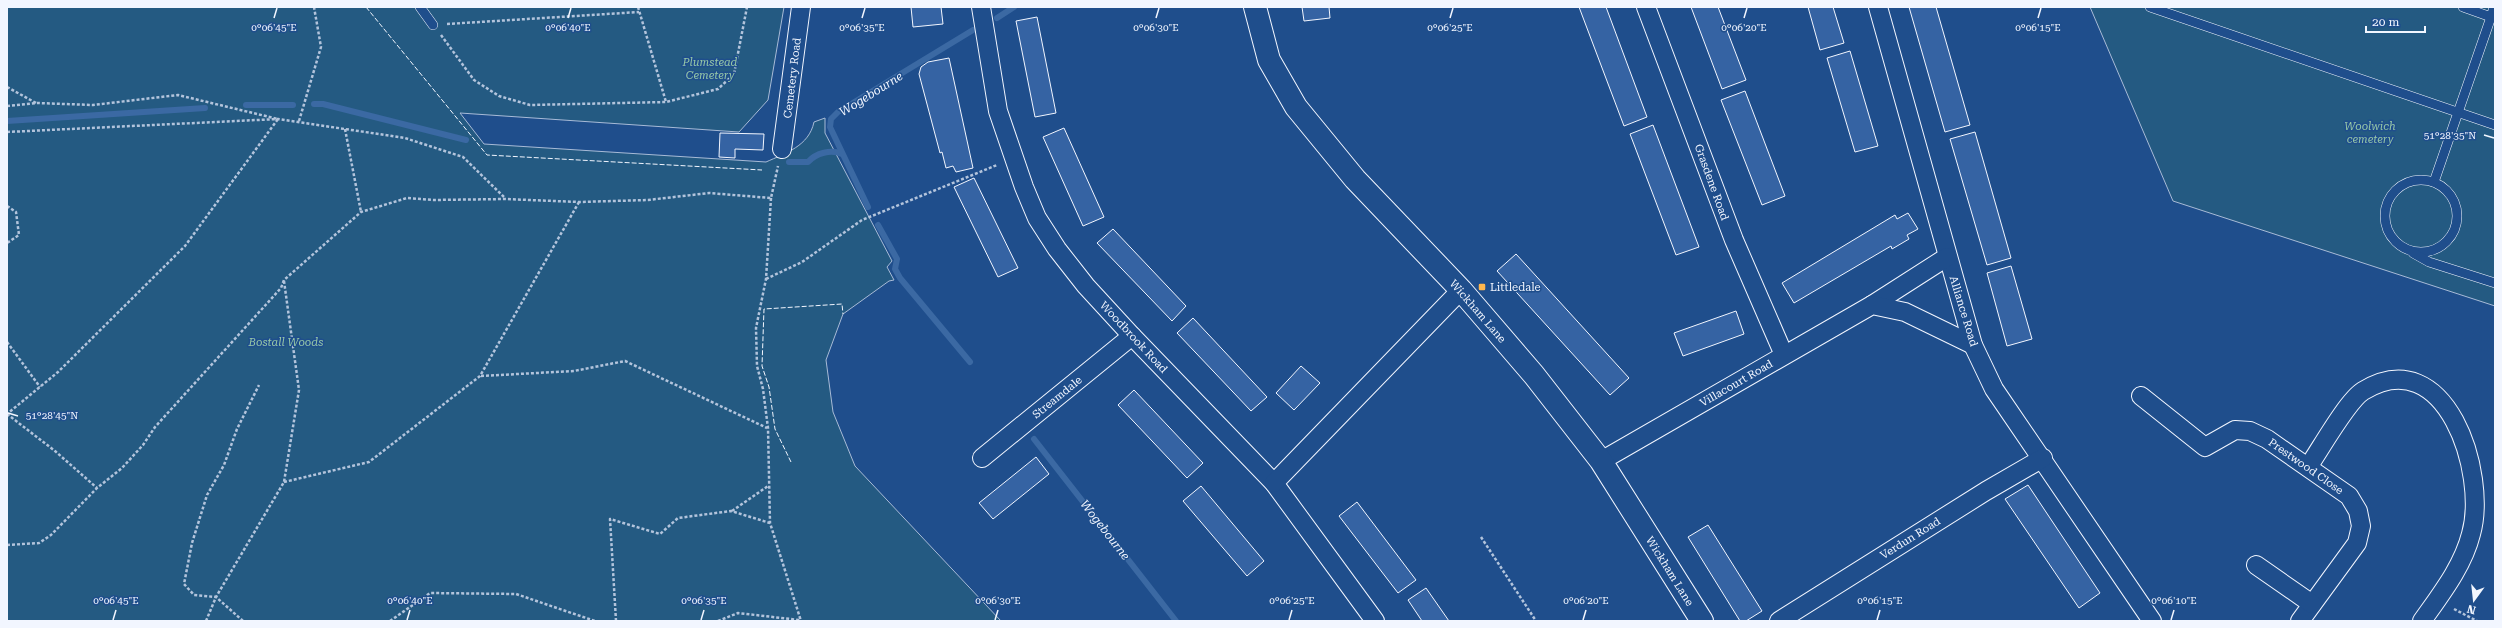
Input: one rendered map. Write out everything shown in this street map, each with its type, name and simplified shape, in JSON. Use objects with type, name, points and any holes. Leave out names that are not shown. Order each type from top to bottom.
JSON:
[{"type":"main road","name":"Wickham Lane","points":[[1255,7],[1269,60],[1296,107],[1355,179],[1461,290],[1534,375],[1601,461],[1702,621]]},
{"type":"street","name":"Cemetery Road","points":[[782,149],[801,7]]},
{"type":"street","name":"Woodbrook Road","points":[[981,7],[998,110],[1014,158],[1037,218],[1057,249],[1086,286],[1132,336],[1274,483],[1375,621]]},
{"type":"street","name":"Grasdene Road","points":[[1646,7],[1734,240],[1784,355]]},
{"type":"street","name":"Alliance Road","points":[[1878,7],[1947,257],[1973,345],[1994,388],[2043,458],[2152,621]]},
{"type":"street","name":"Villacourt Road","points":[[1601,461],[1872,305],[1947,257]]},
{"type":"street","points":[[1274,483],[1461,290]]},
{"type":"street","points":[[1872,305],[1905,312],[1973,345]]},
{"type":"street","name":"Streamdale","points":[[982,458],[1132,336]]},
{"type":"street","points":[[2308,467],[2362,392],[2382,382],[2410,382],[2431,392],[2447,406],[2459,426],[2466,445],[2473,477],[2474,509],[2472,533],[2464,557],[2422,621]]},
{"type":"street","name":"Prestwood Close","points":[[2141,396],[2205,447],[2235,430],[2250,431],[2267,439],[2349,496],[2358,510],[2361,526],[2357,543],[2300,621]]},
{"type":"street","name":"Verdun Road","points":[[1779,621],[1986,491],[2043,458]]},
{"type":"street","points":[[2256,565],[2312,604]]},
{"type":"lane","points":[[420,7],[433,25]]},
{"type":"lane","points":[[2150,7],[2495,125]]},
{"type":"lane","points":[[2463,7],[2493,18]]},
{"type":"lane","points":[[2434,182],[2493,18],[2494,7]]},
{"type":"lane","points":[[2408,250],[2421,252],[2433,250],[2444,244],[2452,235],[2456,223],[2457,210],[2453,199],[2445,189],[2434,182],[2423,180],[2406,183],[2392,193],[2386,203],[2386,226],[2390,236],[2408,250],[2428,262],[2495,283]]},
{"type":"path","points":[[299,121],[321,47],[314,7]]},
{"type":"path","points":[[638,7],[666,102]]},
{"type":"path","points":[[433,25],[474,80],[499,96],[530,105],[666,102],[718,89],[734,74],[747,7]]},
{"type":"path","points":[[433,25],[639,12]]},
{"type":"path","points":[[7,87],[37,103]]},
{"type":"path","points":[[7,106],[37,103],[93,105],[178,95],[278,119],[405,138],[463,157],[505,199]]},
{"type":"path","points":[[7,132],[278,119]]},
{"type":"path","points":[[97,488],[55,451],[7,414],[58,372],[185,246],[278,119]]},
{"type":"path","points":[[344,128],[361,212]]},
{"type":"path","points":[[718,621],[738,613],[800,620],[770,524],[768,486],[768,428],[763,389],[757,366],[756,328],[766,279],[771,198],[782,149]]},
{"type":"path","points":[[766,279],[802,262],[862,220],[1014,158]]},
{"type":"path","points":[[7,546],[39,543],[51,535],[97,488],[122,468],[143,445],[155,427],[281,288],[284,280],[361,212],[407,198],[434,200],[505,199],[578,202],[648,200],[709,193],[771,198]]},
{"type":"path","points":[[284,482],[369,462],[480,376],[578,202]]},
{"type":"path","points":[[7,206],[16,212],[19,235],[7,243]]},
{"type":"path","points":[[206,621],[216,597],[284,482],[299,390],[284,280]]},
{"type":"path","points":[[7,342],[40,387]]},
{"type":"path","points":[[480,376],[574,371],[625,361],[768,428]]},
{"type":"path","points":[[243,621],[216,597],[194,595],[184,584],[192,543],[206,495],[224,465],[237,430],[259,385]]},
{"type":"path","points":[[731,511],[768,486]]},
{"type":"path","points":[[616,621],[610,519],[660,534],[678,518],[731,511],[770,524]]},
{"type":"path","points":[[1481,537],[1536,621]]},
{"type":"path","points":[[390,621],[430,593],[516,594],[595,621]]},
{"type":"path","points":[[2437,599],[2477,621]]},
{"type":"green space","name":"Bostall Woods","points":[[7,7],[784,7],[768,100],[739,132],[460,113],[484,144],[766,162],[796,148],[807,137],[814,122],[825,118],[825,133],[892,261],[887,267],[894,280],[889,281],[843,314],[826,360],[833,412],[855,466],[1001,621],[7,621]]},
{"type":"green space","name":"Woolwich cemetery","points":[[2090,7],[2495,7],[2495,306],[2173,201]]},
{"type":"building","points":[[911,7],[941,7],[943,24],[913,27]]},
{"type":"building","points":[[1302,7],[1329,7],[1330,18],[1304,21]]},
{"type":"building","points":[[1579,7],[1606,7],[1647,117],[1624,126]]},
{"type":"building","points":[[1691,7],[1718,7],[1746,80],[1722,89]]},
{"type":"building","points":[[1808,7],[1833,7],[1844,43],[1820,50]]},
{"type":"building","points":[[1909,7],[1936,7],[1970,125],[1945,132]]},
{"type":"building","points":[[1037,17],[1056,113],[1035,117],[1016,21]]},
{"type":"building","points":[[1850,51],[1878,146],[1855,152],[1827,58]]},
{"type":"building","points":[[949,58],[973,168],[956,172],[953,166],[946,168],[942,152],[940,153],[919,74],[921,67],[928,62]]},
{"type":"building","points":[[1745,91],[1785,196],[1762,205],[1721,100]]},
{"type":"building","points":[[1653,125],[1699,247],[1676,255],[1630,134]]},
{"type":"building","points":[[1064,128],[1104,217],[1083,226],[1043,137]]},
{"type":"building","points":[[1975,132],[2011,258],[1987,265],[1950,139]]},
{"type":"building","points":[[720,133],[764,134],[763,150],[735,149],[735,158],[719,157]]},
{"type":"building","points":[[974,178],[1018,268],[998,277],[954,187]]},
{"type":"building","points":[[1908,213],[1918,229],[1907,235],[1909,239],[1892,249],[1891,246],[1794,303],[1782,283],[1895,215],[1897,219]]},
{"type":"building","points":[[1113,229],[1186,306],[1172,321],[1097,243]]},
{"type":"building","points":[[1516,254],[1629,378],[1610,395],[1497,271]]},
{"type":"building","points":[[2011,266],[2032,339],[2007,346],[1987,273]]},
{"type":"building","points":[[1736,311],[1744,334],[1683,356],[1674,333]]},
{"type":"building","points":[[1193,318],[1267,397],[1251,411],[1177,333]]},
{"type":"building","points":[[1301,366],[1320,383],[1294,410],[1276,393]]},
{"type":"building","points":[[1134,390],[1203,463],[1187,478],[1118,405]]},
{"type":"building","points":[[1036,457],[1049,474],[993,519],[979,503]]},
{"type":"building","points":[[2028,485],[2100,593],[2079,608],[2005,499]]},
{"type":"building","points":[[1201,486],[1264,561],[1247,576],[1183,501]]},
{"type":"building","points":[[1357,502],[1416,580],[1398,593],[1339,516]]},
{"type":"building","points":[[1708,525],[1762,611],[1746,621],[1740,621],[1688,537]]},
{"type":"building","points":[[1426,588],[1449,621],[1422,621],[1408,600]]},
{"type":"waterway","name":"Wogebourne","points":[[997,18],[1014,7]]},
{"type":"waterway","name":"Wogebourne","points":[[868,207],[830,127],[831,119],[838,112],[973,30]]},
{"type":"waterway","points":[[314,104],[323,104],[466,140]]},
{"type":"waterway","points":[[246,105],[293,105]]},
{"type":"waterway","points":[[7,121],[205,108]]},
{"type":"waterway","points":[[789,162],[808,162],[819,154],[829,152],[842,154]]},
{"type":"waterway","name":"Wogebourne","points":[[878,225],[897,259],[895,269],[900,278],[970,362]]},
{"type":"waterway","name":"Wogebourne","points":[[1034,439],[1176,621]]},
{"type":"fence","points":[[366,7],[487,155],[762,170]]},
{"type":"fence","points":[[791,462],[775,429],[769,387],[762,366],[764,309],[842,304],[843,314]]},
{"type":"place","name":"Littledale","points":[[1482,287]]},
{"type":"park label","name":"Plumstead Cemetery","points":[[710,68]]}]
